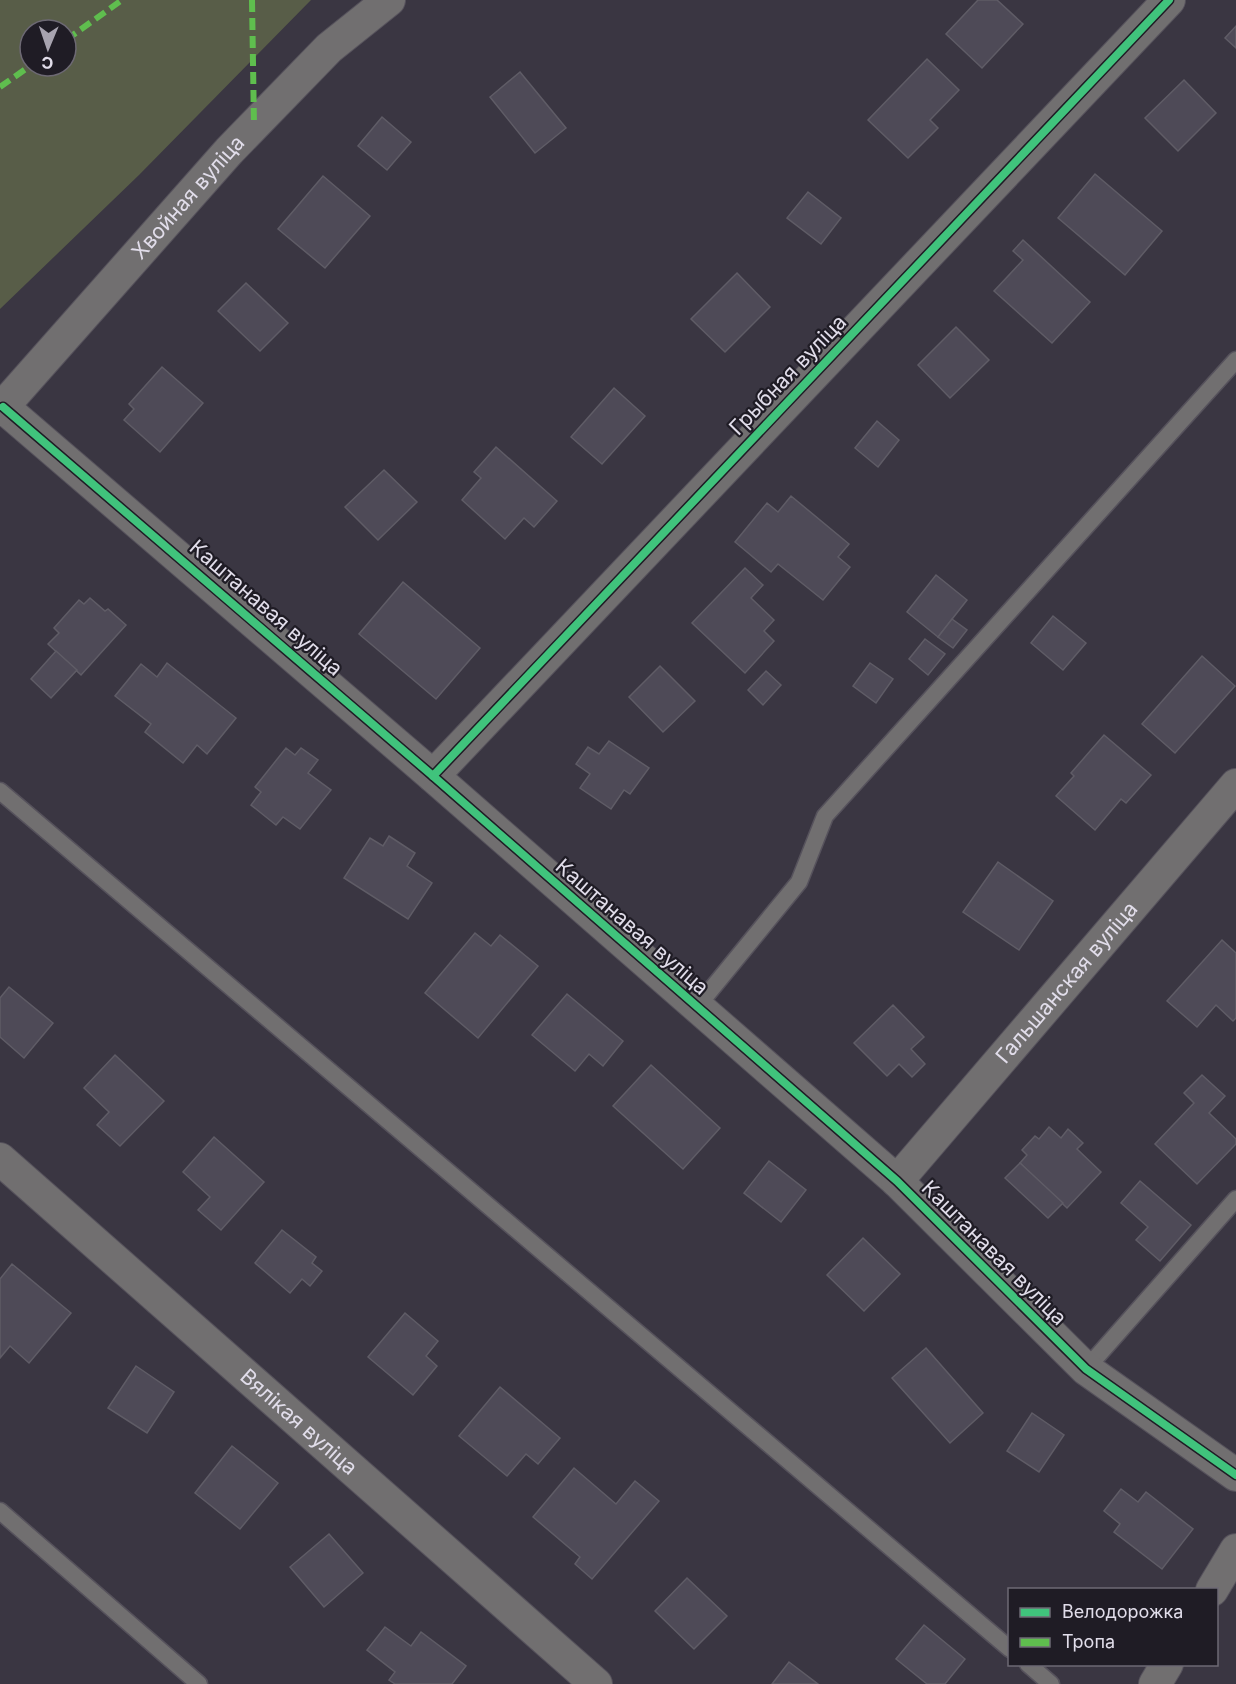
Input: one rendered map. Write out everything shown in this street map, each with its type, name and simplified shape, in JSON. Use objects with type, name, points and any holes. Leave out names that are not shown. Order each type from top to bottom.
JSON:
[{"type":"street","name":"Хвойная вуліца","points":[[1,408],[229,151],[329,48],[389,0]]},
{"type":"street","name":"Грыбная вуліца","points":[[433,776],[1169,0]]},
{"type":"street","name":"Каштанавая вуліца","points":[[1,408],[433,776],[696,1008],[897,1181],[1086,1369],[1236,1475]]},
{"type":"street","name":"Гальшанская вуліца","points":[[897,1181],[1236,785]]},
{"type":"street","name":"Вялікая вуліца","points":[[0,1159],[596,1684]]},
{"type":"street","points":[[1213,1588],[1236,1551]]},
{"type":"street","points":[[1155,1684],[1166,1666]]},
{"type":"lane","points":[[696,1008],[799,882],[825,816],[1236,360]]},
{"type":"lane","points":[[0,791],[1008,1647]]},
{"type":"lane","points":[[1086,1369],[1236,1199]]},
{"type":"lane","points":[[0,1511],[199,1684]]},
{"type":"lane","points":[[1029,1666],[1051,1684]]},
{"type":"green space","points":[[0,0],[311,0],[139,175],[0,309]]},
{"type":"building","points":[[978,0],[997,0],[1023,24],[982,68],[946,34]]},
{"type":"building","points":[[1236,26],[1236,48],[1225,38]]},
{"type":"building","points":[[927,59],[959,90],[930,120],[938,128],[908,158],[868,120]]},
{"type":"building","points":[[520,72],[566,128],[535,153],[490,97]]},
{"type":"building","points":[[1184,80],[1216,113],[1178,151],[1145,118]]},
{"type":"building","points":[[382,117],[411,142],[387,170],[358,146]]},
{"type":"building","points":[[1095,174],[1162,231],[1125,275],[1058,218]]},
{"type":"building","points":[[323,176],[370,216],[325,268],[278,229]]},
{"type":"building","points":[[808,192],[841,218],[821,244],[787,218]]},
{"type":"building","points":[[1023,240],[1090,302],[1052,343],[994,291],[1023,260],[1013,251]]},
{"type":"building","points":[[737,273],[770,307],[725,352],[691,319]]},
{"type":"building","points":[[246,283],[288,323],[260,351],[218,311]]},
{"type":"building","points":[[956,327],[989,360],[950,398],[918,365]]},
{"type":"building","points":[[162,367],[203,403],[160,452],[124,420],[134,409],[129,404]]},
{"type":"building","points":[[614,388],[645,416],[602,464],[571,437]]},
{"type":"building","points":[[877,421],[899,440],[878,467],[855,448]]},
{"type":"building","points":[[496,447],[557,501],[534,527],[524,518],[505,539],[462,500],[481,478],[474,472]]},
{"type":"building","points":[[384,470],[417,502],[378,540],[345,507]]},
{"type":"building","points":[[791,496],[849,544],[838,557],[850,567],[823,600],[778,564],[771,572],[735,542],[767,503],[778,512]]},
{"type":"building","points":[[745,568],[763,585],[751,598],[774,620],[764,631],[774,641],[745,673],[692,623]]},
{"type":"building","points":[[936,575],[967,600],[938,637],[907,612]]},
{"type":"building","points":[[403,582],[480,648],[436,699],[359,634]]},
{"type":"building","points":[[90,598],[105,611],[108,609],[126,625],[81,675],[48,644],[59,633],[54,628],[79,600],[84,604]]},
{"type":"building","points":[[1053,616],[1086,643],[1063,670],[1031,643]]},
{"type":"building","points":[[952,619],[967,630],[953,648],[938,637]]},
{"type":"building","points":[[925,639],[945,654],[928,675],[909,659]]},
{"type":"building","points":[[56,651],[77,670],[51,698],[31,679]]},
{"type":"building","points":[[1202,656],[1235,686],[1175,753],[1142,724]]},
{"type":"building","points":[[167,663],[236,718],[207,754],[197,745],[183,763],[145,732],[151,724],[115,696],[141,664],[157,677]]},
{"type":"building","points":[[870,663],[893,679],[876,703],[853,686]]},
{"type":"building","points":[[660,666],[695,701],[663,732],[629,697]]},
{"type":"building","points":[[766,671],[781,685],[763,705],[748,690]]},
{"type":"building","points":[[1104,735],[1151,775],[1126,803],[1121,799],[1095,830],[1056,796],[1074,776],[1071,773]]},
{"type":"building","points":[[609,741],[649,768],[630,794],[624,790],[611,809],[580,788],[590,774],[576,764],[588,747],[599,754]]},
{"type":"building","points":[[286,748],[295,755],[301,748],[318,760],[308,773],[331,790],[300,829],[283,817],[276,825],[251,805],[261,792],[255,787]]},
{"type":"building","points":[[389,836],[415,853],[407,866],[432,883],[408,919],[344,878],[370,838],[383,846]]},
{"type":"building","points":[[998,862],[1053,901],[1019,950],[963,912]]},
{"type":"building","points":[[475,933],[491,946],[500,935],[538,966],[478,1038],[425,993]]},
{"type":"building","points":[[1222,940],[1236,953],[1236,1018],[1233,1021],[1216,1005],[1197,1027],[1167,1001]]},
{"type":"building","points":[[9,987],[53,1023],[24,1058],[0,1037],[0,998]]},
{"type":"building","points":[[567,994],[623,1041],[603,1066],[589,1054],[575,1071],[532,1035]]},
{"type":"building","points":[[893,1005],[924,1037],[911,1049],[925,1064],[912,1077],[899,1064],[887,1076],[854,1043]]},
{"type":"building","points":[[115,1055],[164,1101],[120,1146],[97,1125],[109,1112],[84,1088]]},
{"type":"building","points":[[651,1065],[720,1128],[683,1169],[613,1106]]},
{"type":"building","points":[[1202,1075],[1225,1096],[1209,1113],[1236,1139],[1236,1144],[1197,1184],[1155,1144],[1194,1103],[1184,1093]]},
{"type":"building","points":[[1049,1127],[1061,1138],[1068,1129],[1083,1143],[1077,1149],[1101,1172],[1067,1208],[1020,1163],[1027,1155],[1022,1150],[1035,1136],[1039,1139]]},
{"type":"building","points":[[214,1137],[264,1182],[221,1230],[198,1210],[210,1197],[183,1172]]},
{"type":"building","points":[[769,1161],[806,1190],[781,1222],[744,1193]]},
{"type":"building","points":[[1020,1163],[1063,1203],[1048,1218],[1005,1178]]},
{"type":"building","points":[[1140,1181],[1191,1225],[1160,1261],[1136,1240],[1148,1227],[1121,1203]]},
{"type":"building","points":[[282,1230],[316,1257],[312,1263],[322,1271],[310,1286],[302,1279],[290,1293],[255,1263]]},
{"type":"building","points":[[863,1238],[900,1274],[864,1311],[827,1275]]},
{"type":"building","points":[[12,1264],[71,1313],[29,1363],[10,1346],[0,1358],[0,1279]]},
{"type":"building","points":[[405,1313],[438,1341],[426,1356],[437,1366],[413,1395],[368,1357]]},
{"type":"building","points":[[926,1348],[983,1413],[950,1443],[892,1378]]},
{"type":"building","points":[[136,1366],[174,1392],[147,1433],[108,1408]]},
{"type":"building","points":[[500,1387],[560,1438],[538,1464],[526,1454],[507,1476],[459,1436]]},
{"type":"building","points":[[1032,1413],[1064,1435],[1039,1472],[1007,1451]]},
{"type":"building","points":[[232,1446],[278,1483],[240,1529],[195,1493]]},
{"type":"building","points":[[574,1468],[616,1504],[635,1481],[659,1501],[592,1579],[575,1564],[580,1557],[533,1517]]},
{"type":"building","points":[[1121,1489],[1138,1502],[1146,1492],[1193,1529],[1162,1569],[1114,1532],[1120,1524],[1104,1511]]},
{"type":"building","points":[[329,1534],[363,1573],[324,1607],[290,1567]]},
{"type":"building","points":[[687,1578],[727,1616],[694,1649],[655,1611]]},
{"type":"building","points":[[924,1625],[965,1659],[945,1684],[927,1684],[896,1659]]},
{"type":"building","points":[[385,1627],[411,1646],[421,1632],[466,1666],[452,1684],[395,1684],[389,1680],[395,1672],[367,1650]]},
{"type":"building","points":[[789,1662],[818,1684],[772,1684]]},
{"type":"marked path","points":[[78,31],[122,0]]},
{"type":"marked path","points":[[252,0],[254,126]]},
{"type":"marked path","points":[[0,87],[18,74]]},
{"type":"cycle path","points":[[433,776],[1169,0]]},
{"type":"cycle path","points":[[3,407],[433,776],[897,1181],[1086,1369],[1236,1475]]}]
